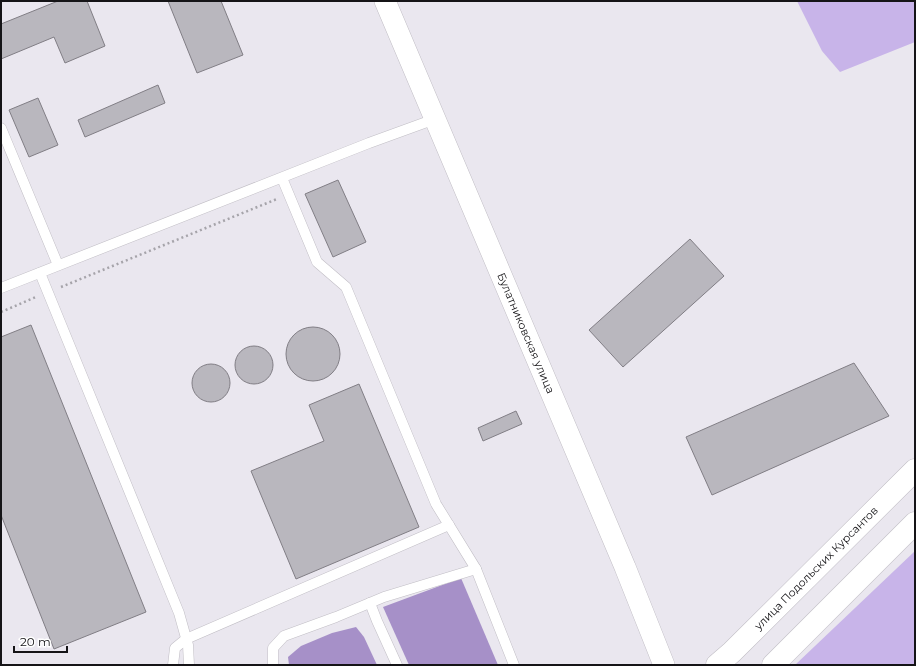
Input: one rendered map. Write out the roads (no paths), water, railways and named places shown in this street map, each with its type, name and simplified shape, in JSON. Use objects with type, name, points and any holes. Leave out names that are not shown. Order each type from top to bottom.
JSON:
[{"type":"main road","name":"улица Подольских Курсантов","points":[[717,665],[915,470]]},
{"type":"main road","points":[[773,665],[915,523]]},
{"type":"street","name":"Булатниковская улица","points":[[385,1],[619,552],[664,665]]},
{"type":"lane","points":[[1,288],[369,143],[435,119]]},
{"type":"lane","points":[[1,128],[58,265]]},
{"type":"lane","points":[[282,178],[317,262],[346,287],[436,504],[476,569],[514,665]]},
{"type":"lane","points":[[40,272],[179,613],[188,645],[189,665]]},
{"type":"lane","points":[[173,665],[175,648],[186,639],[449,525]]},
{"type":"lane","points":[[273,665],[273,648],[284,636],[384,597],[476,569]]},
{"type":"lane","points":[[370,603],[397,665]]}]
